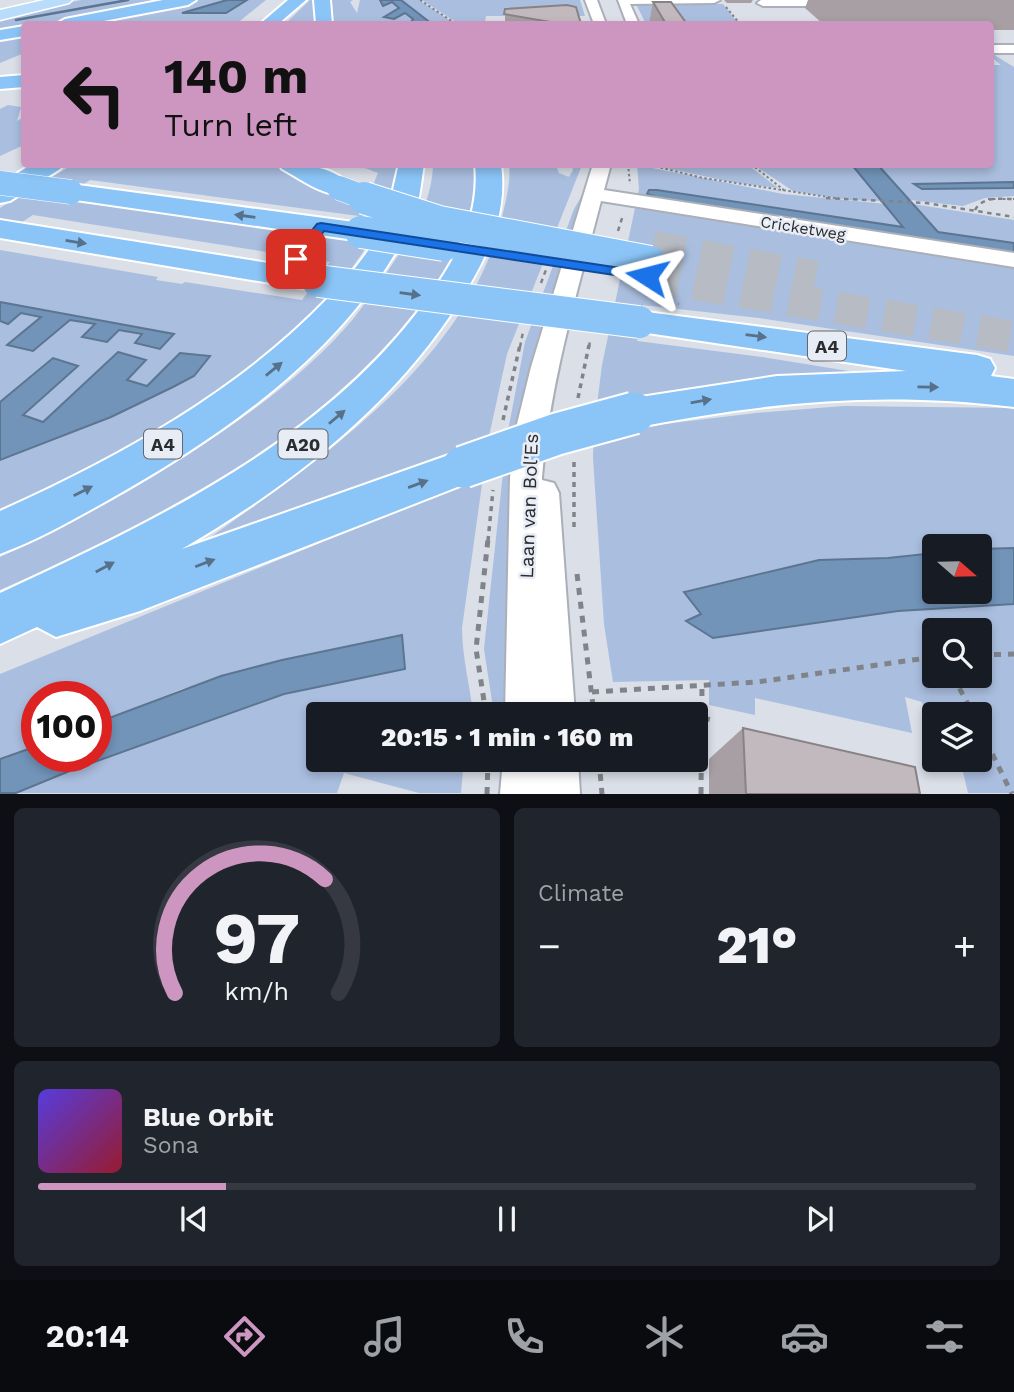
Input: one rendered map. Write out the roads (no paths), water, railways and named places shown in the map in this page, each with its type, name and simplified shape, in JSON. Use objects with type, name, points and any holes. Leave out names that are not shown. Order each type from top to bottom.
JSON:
[{"type":"highway","points":[[80,21],[188,0]]},
{"type":"highway","points":[[268,21],[279,0]]},
{"type":"highway","points":[[270,21],[298,0]]},
{"type":"highway","points":[[323,0],[324,21]]},
{"type":"highway","points":[[0,37],[21,34]]},
{"type":"highway","points":[[0,82],[21,81]]},
{"type":"highway","points":[[0,195],[44,168]]},
{"type":"highway","name":"A4","points":[[306,168],[461,212],[646,281],[760,337],[1014,373]]},
{"type":"highway","name":"A4","points":[[0,533],[98,483],[187,431],[259,381],[314,336],[363,281],[393,236],[407,200],[411,168]]},
{"type":"highway","name":"A20","points":[[0,619],[163,537],[242,487],[314,436],[360,398],[434,319],[462,273],[485,221],[489,202],[488,168]]},
{"type":"highway","name":"A4","points":[[8,169],[71,191],[361,232],[646,281]]},
{"type":"highway","name":"A4","points":[[335,176],[399,211],[646,281]]},
{"type":"highway","name":"A4","points":[[4,230],[318,281],[646,281]]},
{"type":"highway","points":[[0,628],[140,587],[463,467],[557,434],[634,412],[747,393],[813,387],[938,387],[1014,393]]},
{"type":"main road","points":[[0,13],[50,0]]},
{"type":"main road","points":[[0,13],[64,0]]},
{"type":"street","points":[[592,0],[599,21]]},
{"type":"street","points":[[632,21],[623,1],[714,0]]},
{"type":"street","points":[[762,2],[855,3]]},
{"type":"street","points":[[762,2],[781,21]]},
{"type":"street","points":[[994,49],[1014,49]]},
{"type":"street","name":"Cricketweg","points":[[604,180],[1014,260]]},
{"type":"street","name":"Laan van Bol'Es","points":[[526,702],[524,534],[526,477],[532,424],[544,367],[604,180]]},
{"type":"street","name":"Laan van Bol'Es","points":[[553,702],[542,480],[547,418],[604,180]]},
{"type":"street","points":[[284,275],[321,227]]},
{"type":"street","points":[[522,793],[524,772]]},
{"type":"street","points":[[557,772],[558,793]]},
{"type":"waterway","points":[[16,20],[128,0]]},
{"type":"tunnel","points":[[653,247],[816,277]]},
{"type":"tunnel","points":[[647,276],[1014,337]]}]
